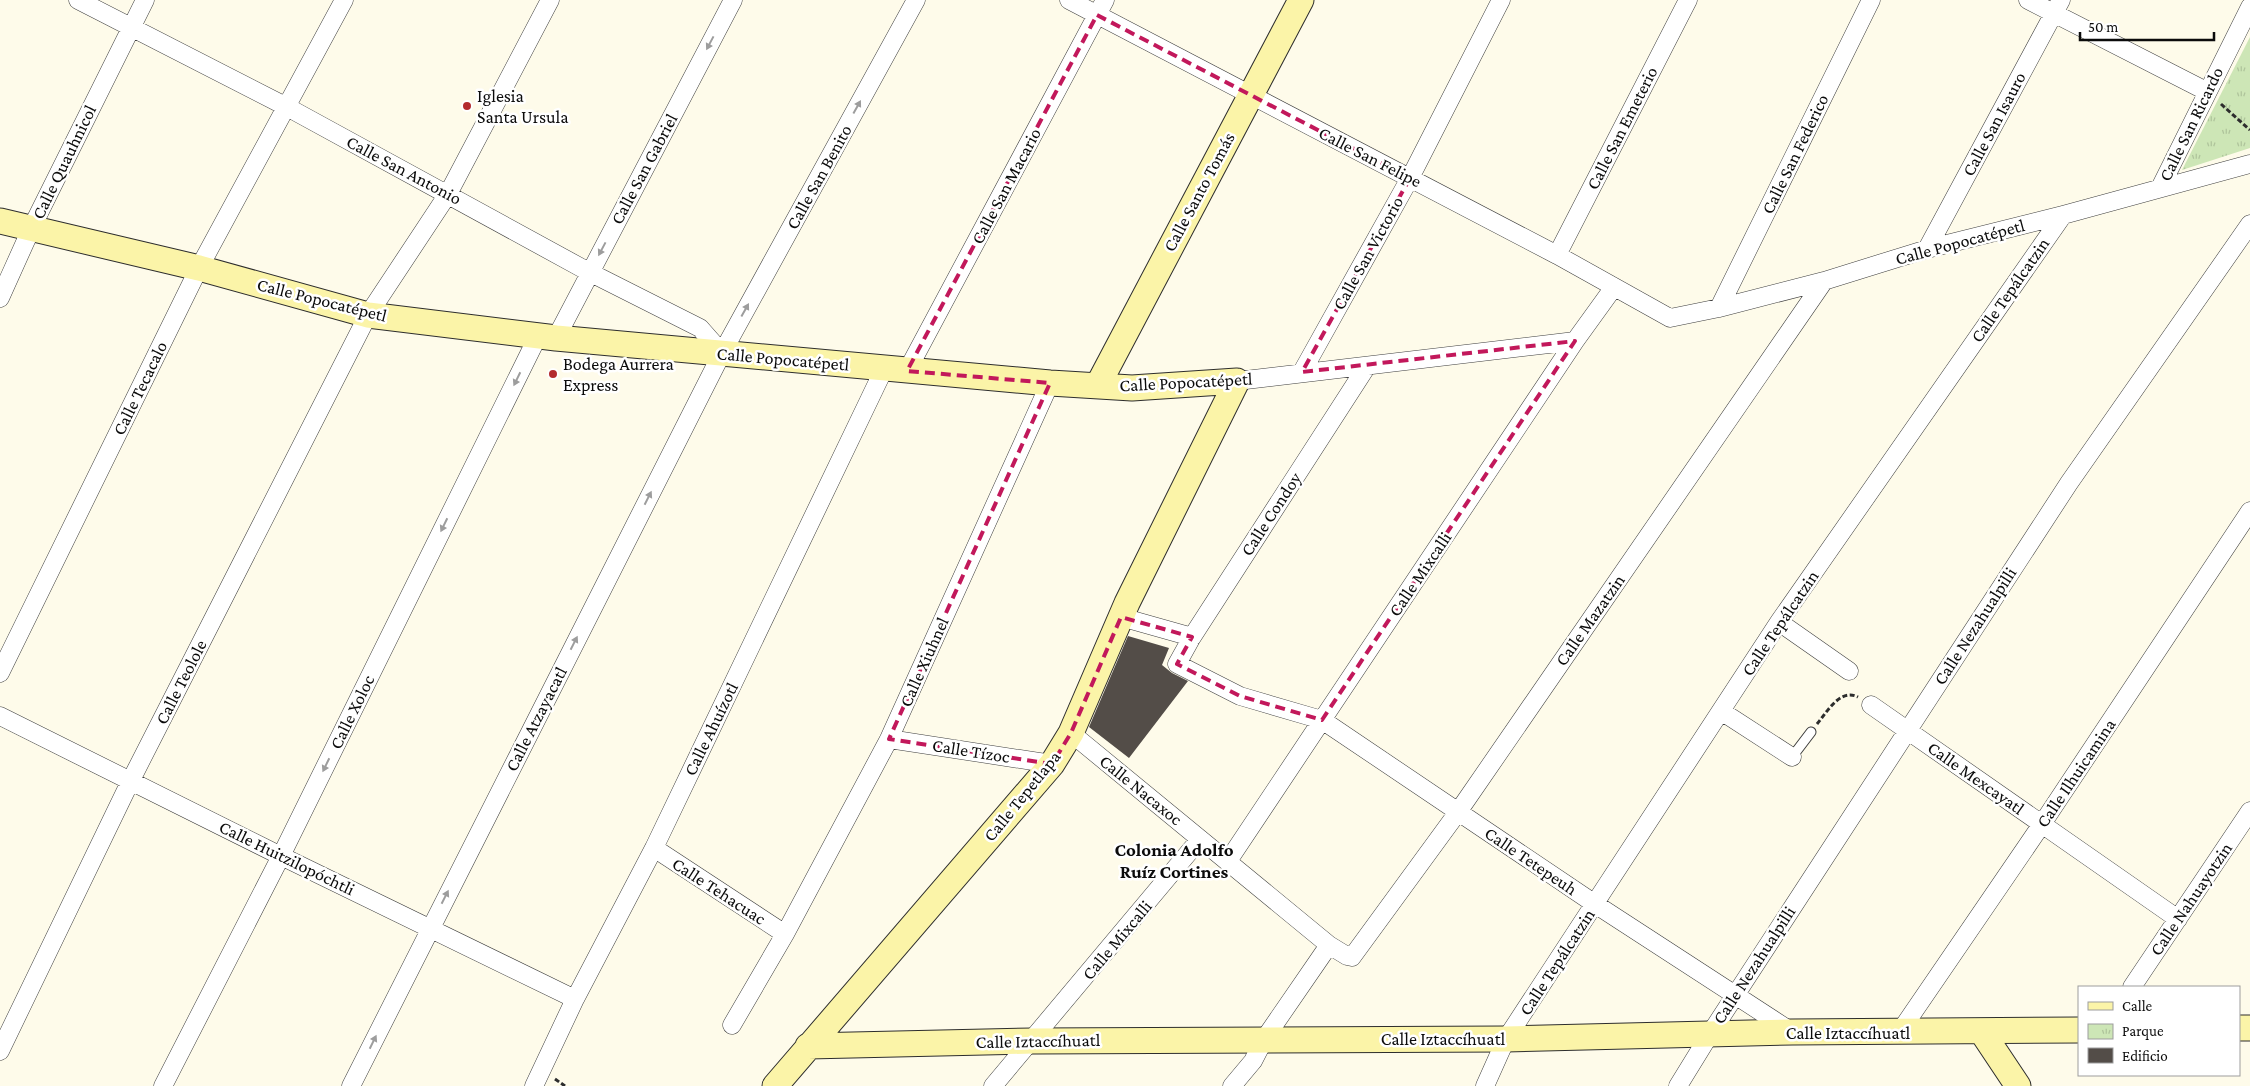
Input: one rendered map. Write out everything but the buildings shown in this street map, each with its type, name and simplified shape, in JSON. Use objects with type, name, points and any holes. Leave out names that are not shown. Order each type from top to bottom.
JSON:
[{"type":"street","name":"Calle San Antonio","points":[[78,0],[287,107],[589,272],[700,328],[722,353]]},
{"type":"street","name":"Calle Quauhnicol","points":[[0,298],[32,227],[145,0]]},
{"type":"street","name":"Calle Tecacalo","points":[[0,673],[199,268],[344,0]]},
{"type":"street","name":"Calle Teolole","points":[[0,1051],[131,780],[368,315],[448,194],[550,0]]},
{"type":"street","name":"Calle San Gabriel","points":[[547,337],[589,272],[733,0]]},
{"type":"street","name":"Calle San Benito","points":[[722,353],[916,0]]},
{"type":"street","name":"Calle San Felipe","points":[[1069,0],[1101,7],[1250,96],[1557,255],[1670,318]]},
{"type":"street","name":"Calle Santo Tomás","points":[[1098,385],[1300,0]]},
{"type":"street","name":"Calle San Victorio","points":[[1302,372],[1410,178],[1501,0]]},
{"type":"street","name":"Calle San Emeterio","points":[[1557,255],[1688,0]]},
{"type":"street","name":"Calle San Federico","points":[[1719,308],[1871,0]]},
{"type":"street","points":[[2028,0],[2058,7],[2206,90]]},
{"type":"street","name":"Calle San Ricardo","points":[[2160,188],[2206,90],[2250,6]]},
{"type":"street","name":"Calle San Macario","points":[[896,370],[1101,7]]},
{"type":"street","name":"Calle San Isauro","points":[[1927,248],[2058,7]]},
{"type":"street","name":"Calle Popocatépetl","points":[[1670,318],[1719,308],[1824,281],[1927,248],[2063,215],[2250,164]]},
{"type":"street","name":"Calle Tepálcatzin","points":[[1485,1086],[1506,1039],[1779,622],[2063,215]]},
{"type":"street","name":"Calle Popocatépetl","points":[[0,221],[32,227],[199,268],[368,315],[547,337],[1050,383],[1132,388],[1237,381],[1576,341]]},
{"type":"street","name":"Calle Nezahualpilli","points":[[1678,1086],[1907,729],[2069,484],[2250,224]]},
{"type":"street","name":"Calle Mazatzin","points":[[1352,957],[1458,812],[1824,281]]},
{"type":"street","name":"Calle Mixcalli","points":[[1228,861],[1614,287]]},
{"type":"street","name":"Calle Xoloc","points":[[163,1086],[547,337]]},
{"type":"street","name":"Calle Atzayacatl","points":[[351,1086],[722,353]]},
{"type":"street","name":"Calle Condoy","points":[[1240,696],[1177,664],[1192,637],[1367,366]]},
{"type":"street","name":"Calle Ahuízotl","points":[[534,1086],[576,999],[896,370]]},
{"type":"street","name":"Calle Tepetlapa","points":[[784,1083],[808,1046],[1052,764],[1071,732],[1121,616],[1237,381]]},
{"type":"street","name":"Calle Xiuhnel","points":[[732,1025],[785,934],[889,739],[1050,383]]},
{"type":"street","name":"Calle Ilhuicamina","points":[[1899,1033],[2042,824],[2250,511]]},
{"type":"street","points":[[1121,616],[1192,637]]},
{"type":"street","points":[[1779,622],[1849,671]]},
{"type":"street","name":"Calle Tetepeuh","points":[[1240,696],[1322,720],[1595,904],[1792,1032]]},
{"type":"street","name":"Calle Mexcayatl","points":[[1871,705],[2178,919]]},
{"type":"street","points":[[1721,711],[1792,757]]},
{"type":"street","name":"Calle Huitzilopóchtli","points":[[0,716],[281,856],[576,999]]},
{"type":"street","name":"Calle Nacaxoc","points":[[1071,732],[1329,945],[1352,957]]},
{"type":"street","name":"Calle Tízoc","points":[[889,739],[1052,764]]},
{"type":"street","name":"Calle Nahuayotzin","points":[[2133,986],[2250,811]]},
{"type":"street","name":"Calle Mixcalli","points":[[994,1086],[1200,839]]},
{"type":"street","name":"Calle Tehacuac","points":[[654,848],[785,934]]},
{"type":"street","points":[[1232,1086],[1253,1061],[1265,1038],[1329,945]]},
{"type":"street","name":"Calle Iztaccíhuatl","points":[[808,1046],[1265,1038],[1506,1039],[1792,1032],[1899,1033],[2078,1030]]},
{"type":"street","points":[[1982,1032],[2017,1086]]},
{"type":"lane","points":[[1792,757],[1811,732]]},
{"type":"path","points":[[2206,90],[2250,130]]},
{"type":"path","points":[[1824,716],[1842,696],[1848,694],[1855,695],[1871,705]]},
{"type":"highlighted area","points":[[1097,15],[1410,178],[1302,372],[1575,341],[1322,720],[1240,696],[1177,664],[1192,637],[1121,617],[1071,733],[1052,764],[889,739],[1050,383],[907,371]]},
{"type":"green space","points":[[2250,37],[2250,148],[2182,170]]},
{"type":"place","name":"Iglesia Santa Ursula","points":[[467,106]]},
{"type":"place","name":"Bodega Aurrera Express","points":[[553,374]]},
{"type":"district","name":"Colonia Adolfo Ruíz Cortines","points":[[1174,860]]}]
